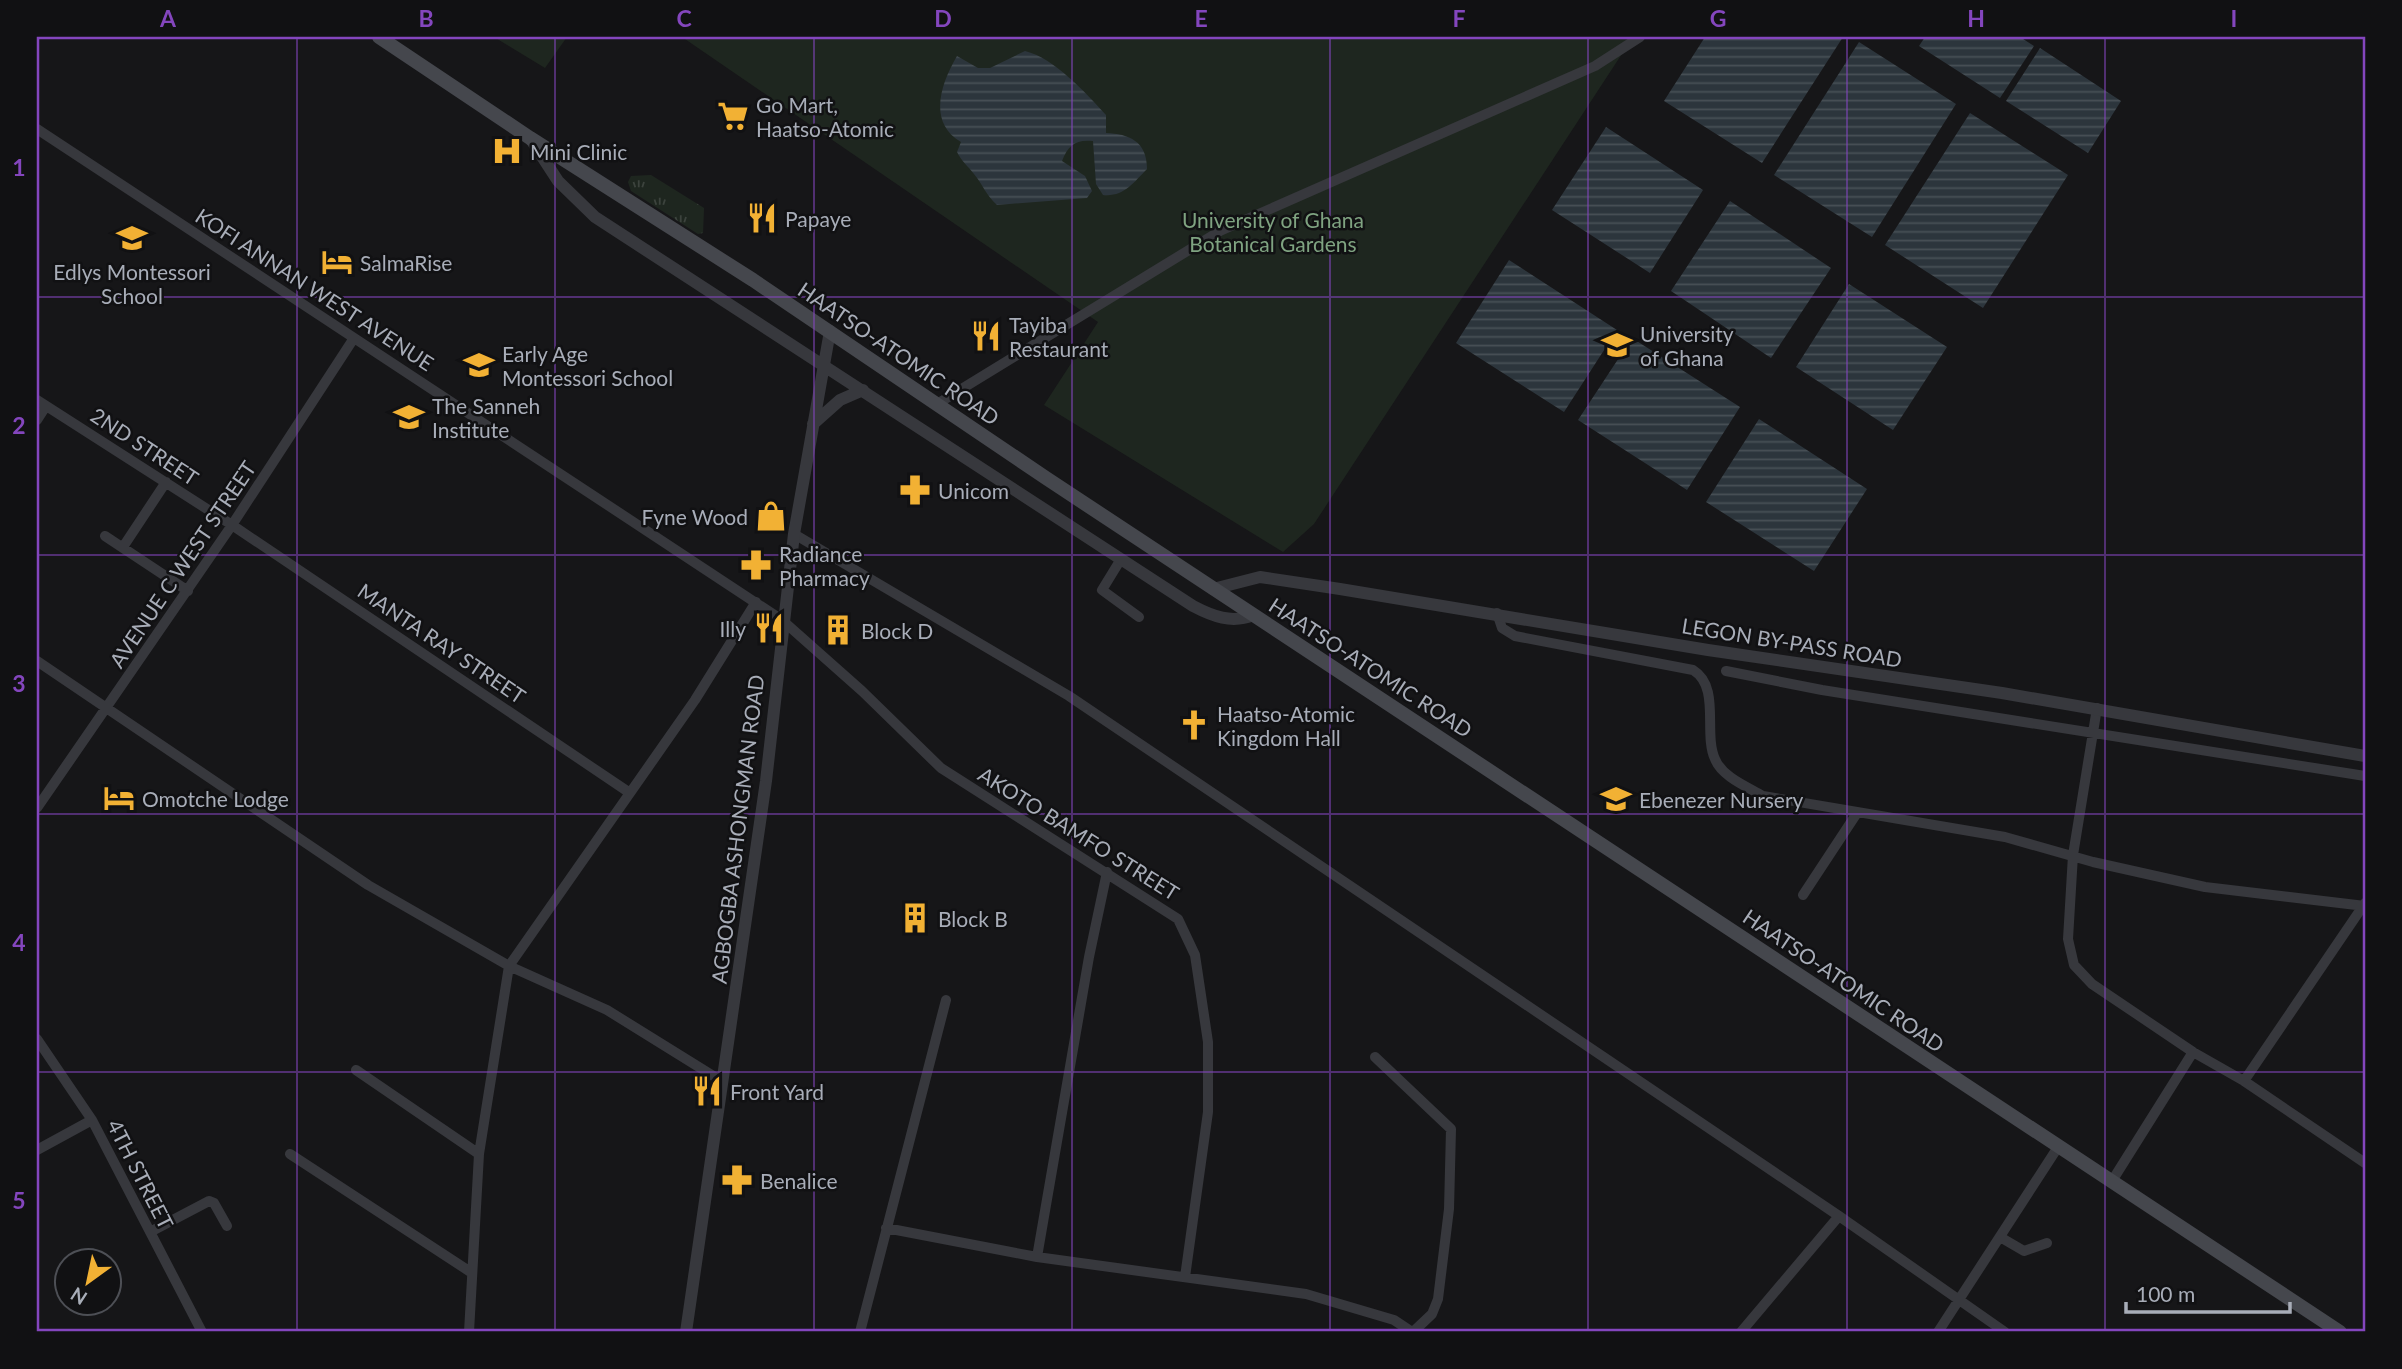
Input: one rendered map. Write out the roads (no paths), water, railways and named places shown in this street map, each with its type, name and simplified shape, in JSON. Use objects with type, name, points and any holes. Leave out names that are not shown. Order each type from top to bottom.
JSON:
[{"type":"main road","name":"HAATSO-ATOMIC ROAD","points":[[379,37],[530,138],[830,331],[1213,589],[2340,1332]]},
{"type":"street","points":[[937,404],[1220,231],[1595,66],[1640,37]]},
{"type":"street","name":"KOFI ANNAN WEST AVENUE","points":[[37,129],[782,620]]},
{"type":"street","points":[[530,138],[558,181],[595,217],[1208,614],[1231,620],[1253,615]]},
{"type":"street","name":"AGBOGBA ASHONGMAN ROAD","points":[[686,1332],[766,781],[782,620],[794,534],[830,331]]},
{"type":"street","name":"AVENUE C WEST STREET","points":[[37,808],[232,526],[354,338]]},
{"type":"street","points":[[813,424],[840,400],[863,390]]},
{"type":"street","name":"2ND STREET","points":[[37,400],[232,526]]},
{"type":"street","points":[[37,420],[46,406]]},
{"type":"street","points":[[123,547],[166,482]]},
{"type":"street","name":"MANTA RAY STREET","points":[[232,526],[630,793]]},
{"type":"street","points":[[794,534],[1069,696],[1839,1216],[2005,1332]]},
{"type":"street","points":[[105,536],[188,591]]},
{"type":"street","points":[[1121,559],[1102,590],[1139,617]]},
{"type":"street","name":"LEGON BY-PASS ROAD","points":[[1213,589],[1260,577],[1497,613],[1709,650],[2097,708],[2365,757]]},
{"type":"street","points":[[469,1332],[479,1154],[509,966],[695,700],[756,603]]},
{"type":"street","points":[[1497,613],[1502,628],[1515,636],[1693,670],[1700,675],[1706,686],[1715,760],[1732,778],[1763,796],[2005,837],[2205,887],[2365,905],[2244,1081]]},
{"type":"street","name":"AKOTO BAMFO STREET","points":[[782,620],[862,691],[941,768],[1178,919],[1195,955],[1208,1042],[1208,1112],[1185,1278]]},
{"type":"street","points":[[37,661],[368,885],[509,966],[607,1010],[723,1082]]},
{"type":"street","points":[[1726,671],[1822,690],[2365,776]]},
{"type":"street","points":[[2097,708],[2073,855],[2068,939],[2074,965],[2092,984],[2365,1162]]},
{"type":"street","points":[[1803,895],[1857,813]]},
{"type":"street","points":[[1037,1257],[1089,957],[1107,872]]},
{"type":"street","points":[[860,1332],[946,1000]]},
{"type":"street","name":"4TH STREET","points":[[37,1039],[92,1120],[202,1332]]},
{"type":"street","points":[[2112,1181],[2193,1052]]},
{"type":"street","points":[[886,1228],[1037,1257],[1306,1294],[1394,1320],[1413,1332],[1432,1314],[1438,1299],[1449,1209],[1451,1129],[1375,1057]]},
{"type":"street","points":[[356,1070],[479,1154]]},
{"type":"street","points":[[37,1150],[92,1120]]},
{"type":"street","points":[[1938,1332],[2058,1147]]},
{"type":"street","points":[[290,1154],[472,1273]]},
{"type":"street","points":[[150,1232],[209,1201],[214,1203],[227,1226]]},
{"type":"street","points":[[1741,1332],[1839,1216]]},
{"type":"street","points":[[2000,1237],[2024,1251],[2047,1243]]},
{"type":"place","name":"Go Mart, Haatso-Atomic","points":[[733,116]]},
{"type":"place","name":"Mini Clinic","points":[[507,151]]},
{"type":"place","name":"Papaye","points":[[762,218]]},
{"type":"place","name":"Edlys Montessori School","points":[[132,238]]},
{"type":"place","name":"SalmaRise","points":[[337,262]]},
{"type":"place","name":"Tayiba Restaurant","points":[[986,336]]},
{"type":"place","name":"University of Ghana","points":[[1617,345]]},
{"type":"place","name":"Early Age Montessori School","points":[[479,365]]},
{"type":"place","name":"The Sanneh Institute","points":[[409,417]]},
{"type":"place","name":"Unicom","points":[[915,490]]},
{"type":"place","name":"Fyne Wood","points":[[771,516]]},
{"type":"place","name":"Radiance Pharmacy","points":[[756,565]]},
{"type":"place","name":"Illy","points":[[769,628]]},
{"type":"place","name":"Block D","points":[[838,630]]},
{"type":"place","name":"Haatso-Atomic Kingdom Hall","points":[[1194,725]]},
{"type":"place","name":"Omotche Lodge","points":[[119,798]]},
{"type":"place","name":"Ebenezer Nursery","points":[[1616,799]]},
{"type":"place","name":"Block B","points":[[915,918]]},
{"type":"place","name":"Front Yard","points":[[707,1091]]},
{"type":"place","name":"Benalice","points":[[737,1180]]},
{"type":"park label","name":"University of Ghana Botanical Gardens","points":[[1273,231]]}]
